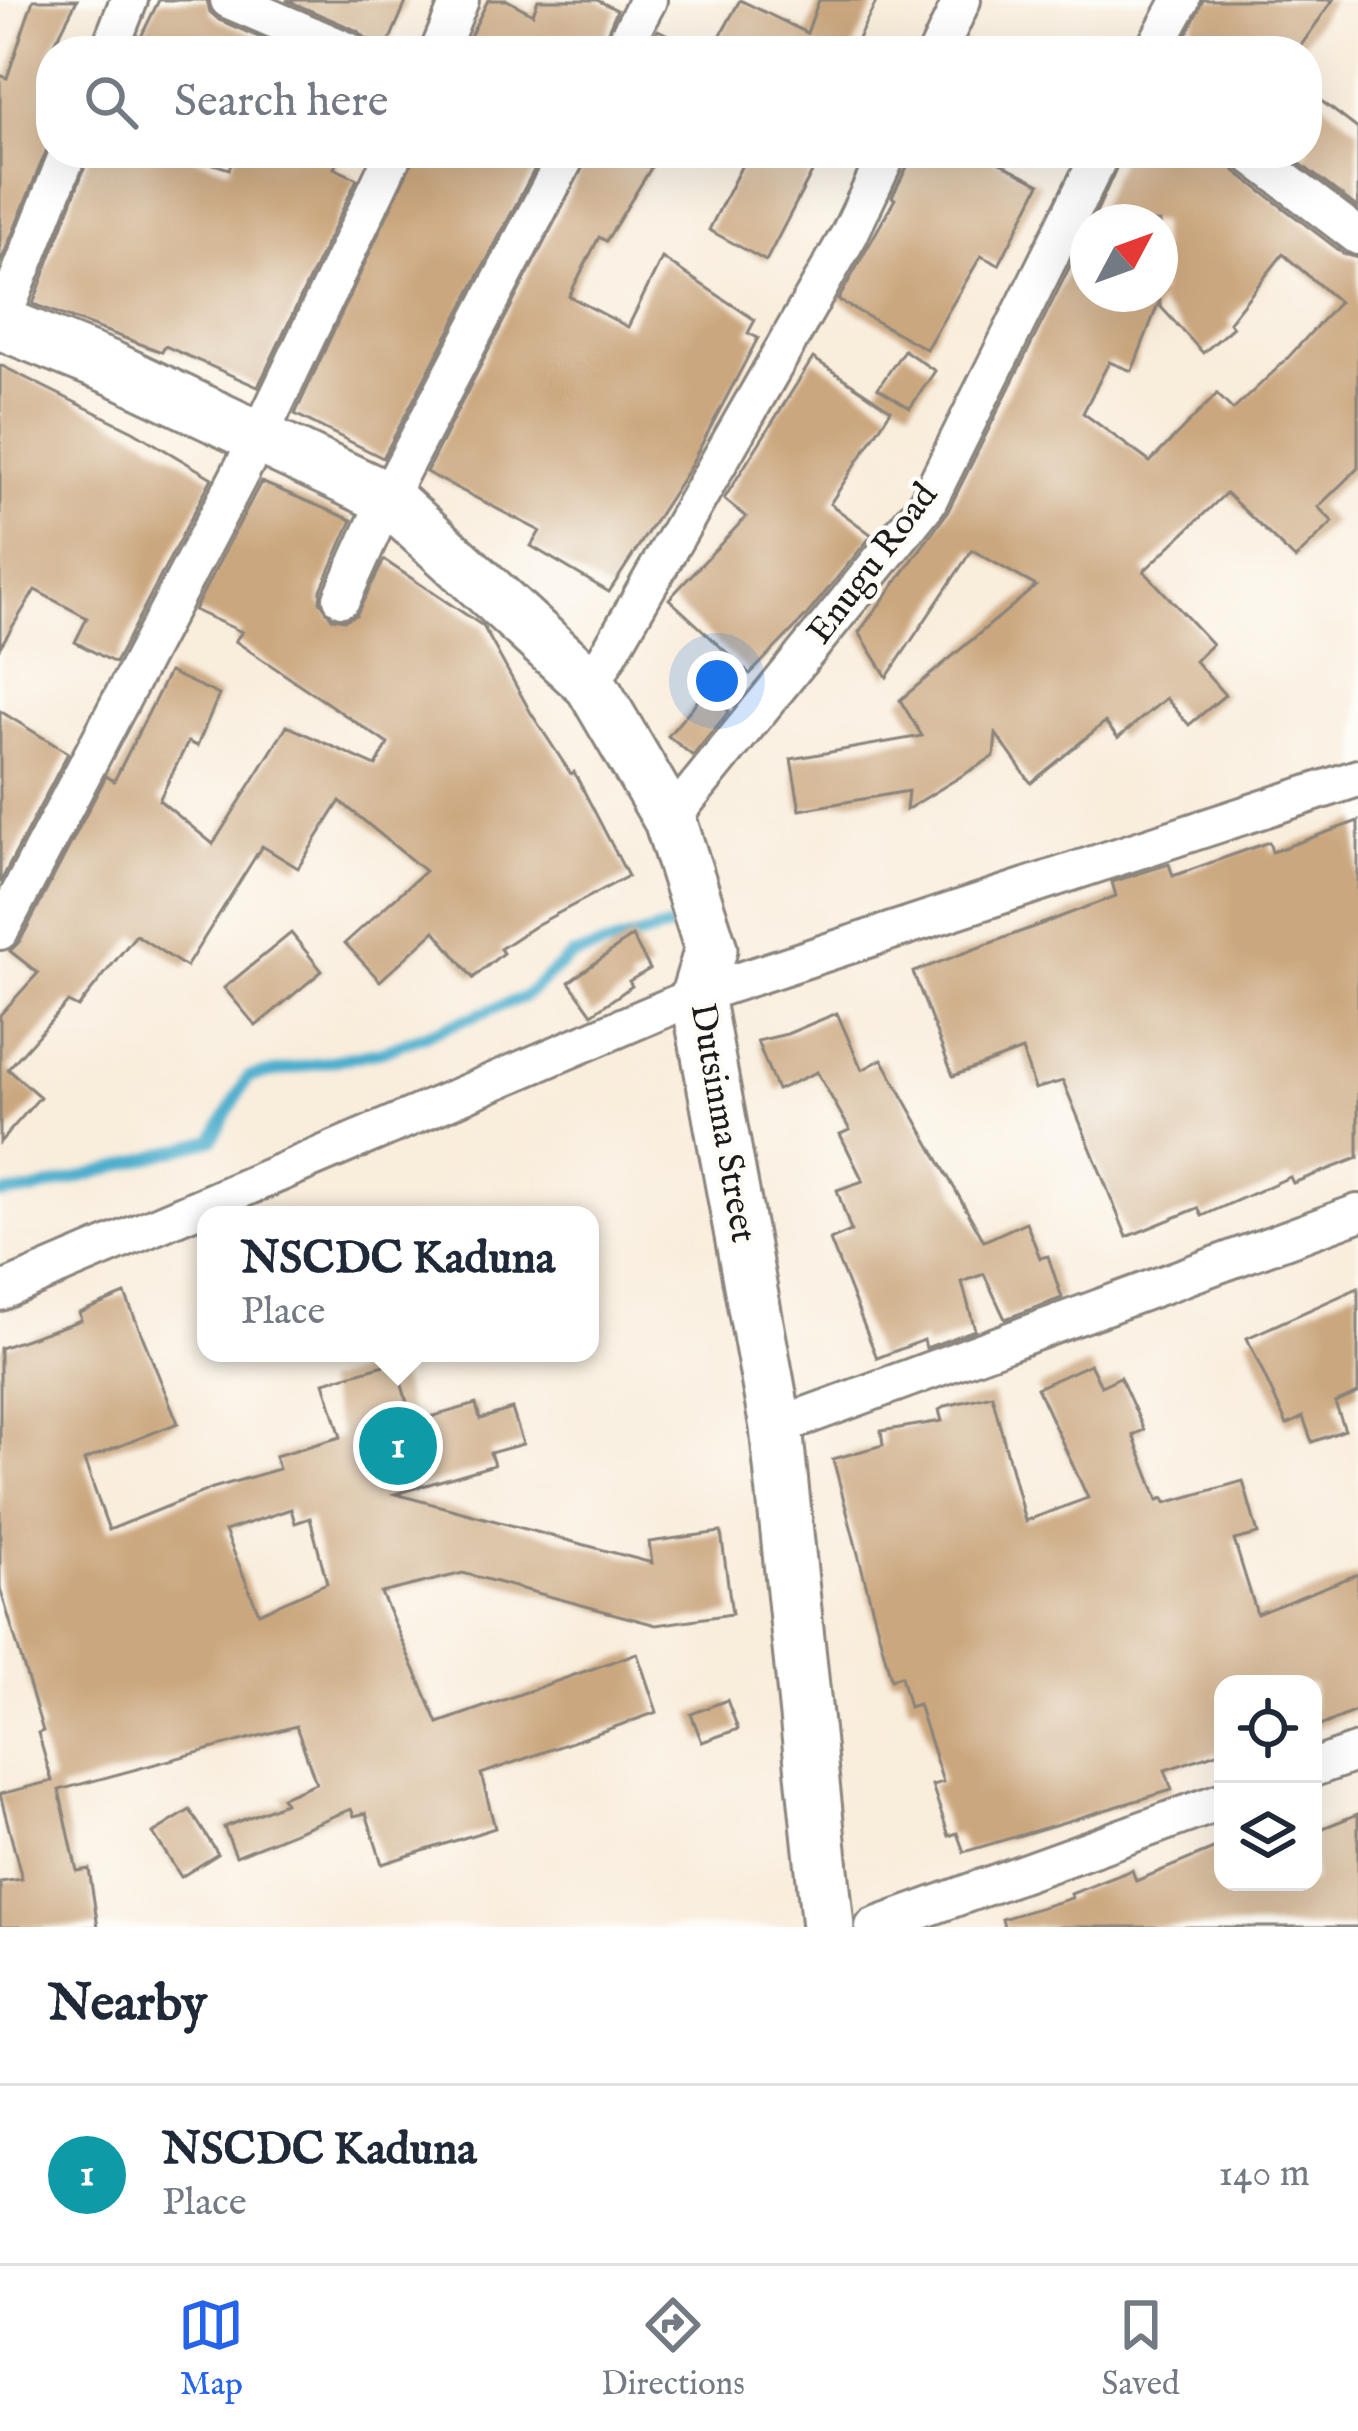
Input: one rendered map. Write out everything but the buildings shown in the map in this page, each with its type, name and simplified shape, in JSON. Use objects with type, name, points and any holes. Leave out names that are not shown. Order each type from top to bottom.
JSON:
[{"type":"street","points":[[115,36],[129,0]]},
{"type":"street","points":[[229,0],[313,36]]},
{"type":"street","points":[[446,36],[460,0]]},
{"type":"street","points":[[629,36],[648,0]]},
{"type":"street","points":[[945,36],[962,0]]},
{"type":"street","points":[[1161,36],[1181,0]]},
{"type":"street","points":[[0,324],[62,168]]},
{"type":"street","points":[[0,931],[259,436],[387,168]]},
{"type":"street","points":[[342,598],[387,498],[560,168]]},
{"type":"street","points":[[591,685],[849,235],[881,168]]},
{"type":"street","name":"Enugu Road","points":[[670,820],[927,503],[1094,168]]},
{"type":"street","points":[[1269,168],[1358,236]]},
{"type":"street","name":"Dutsinma Street","points":[[0,324],[112,368],[387,498],[591,685],[670,820],[711,949],[697,994],[776,1427],[828,1927]]},
{"type":"street","points":[[201,1206],[697,994],[1358,778]]},
{"type":"street","points":[[0,1292],[197,1208]]},
{"type":"street","points":[[776,1427],[1358,1213]]},
{"type":"street","points":[[1322,1765],[1358,1751]]},
{"type":"street","points":[[874,1927],[1214,1804]]},
{"type":"waterway","points":[[0,1194],[32,1191],[212,1140],[248,1077],[383,1051],[524,997],[571,956],[667,928]]},
{"type":"place","name":"NSCDC Kaduna","points":[[398,1446]]}]
